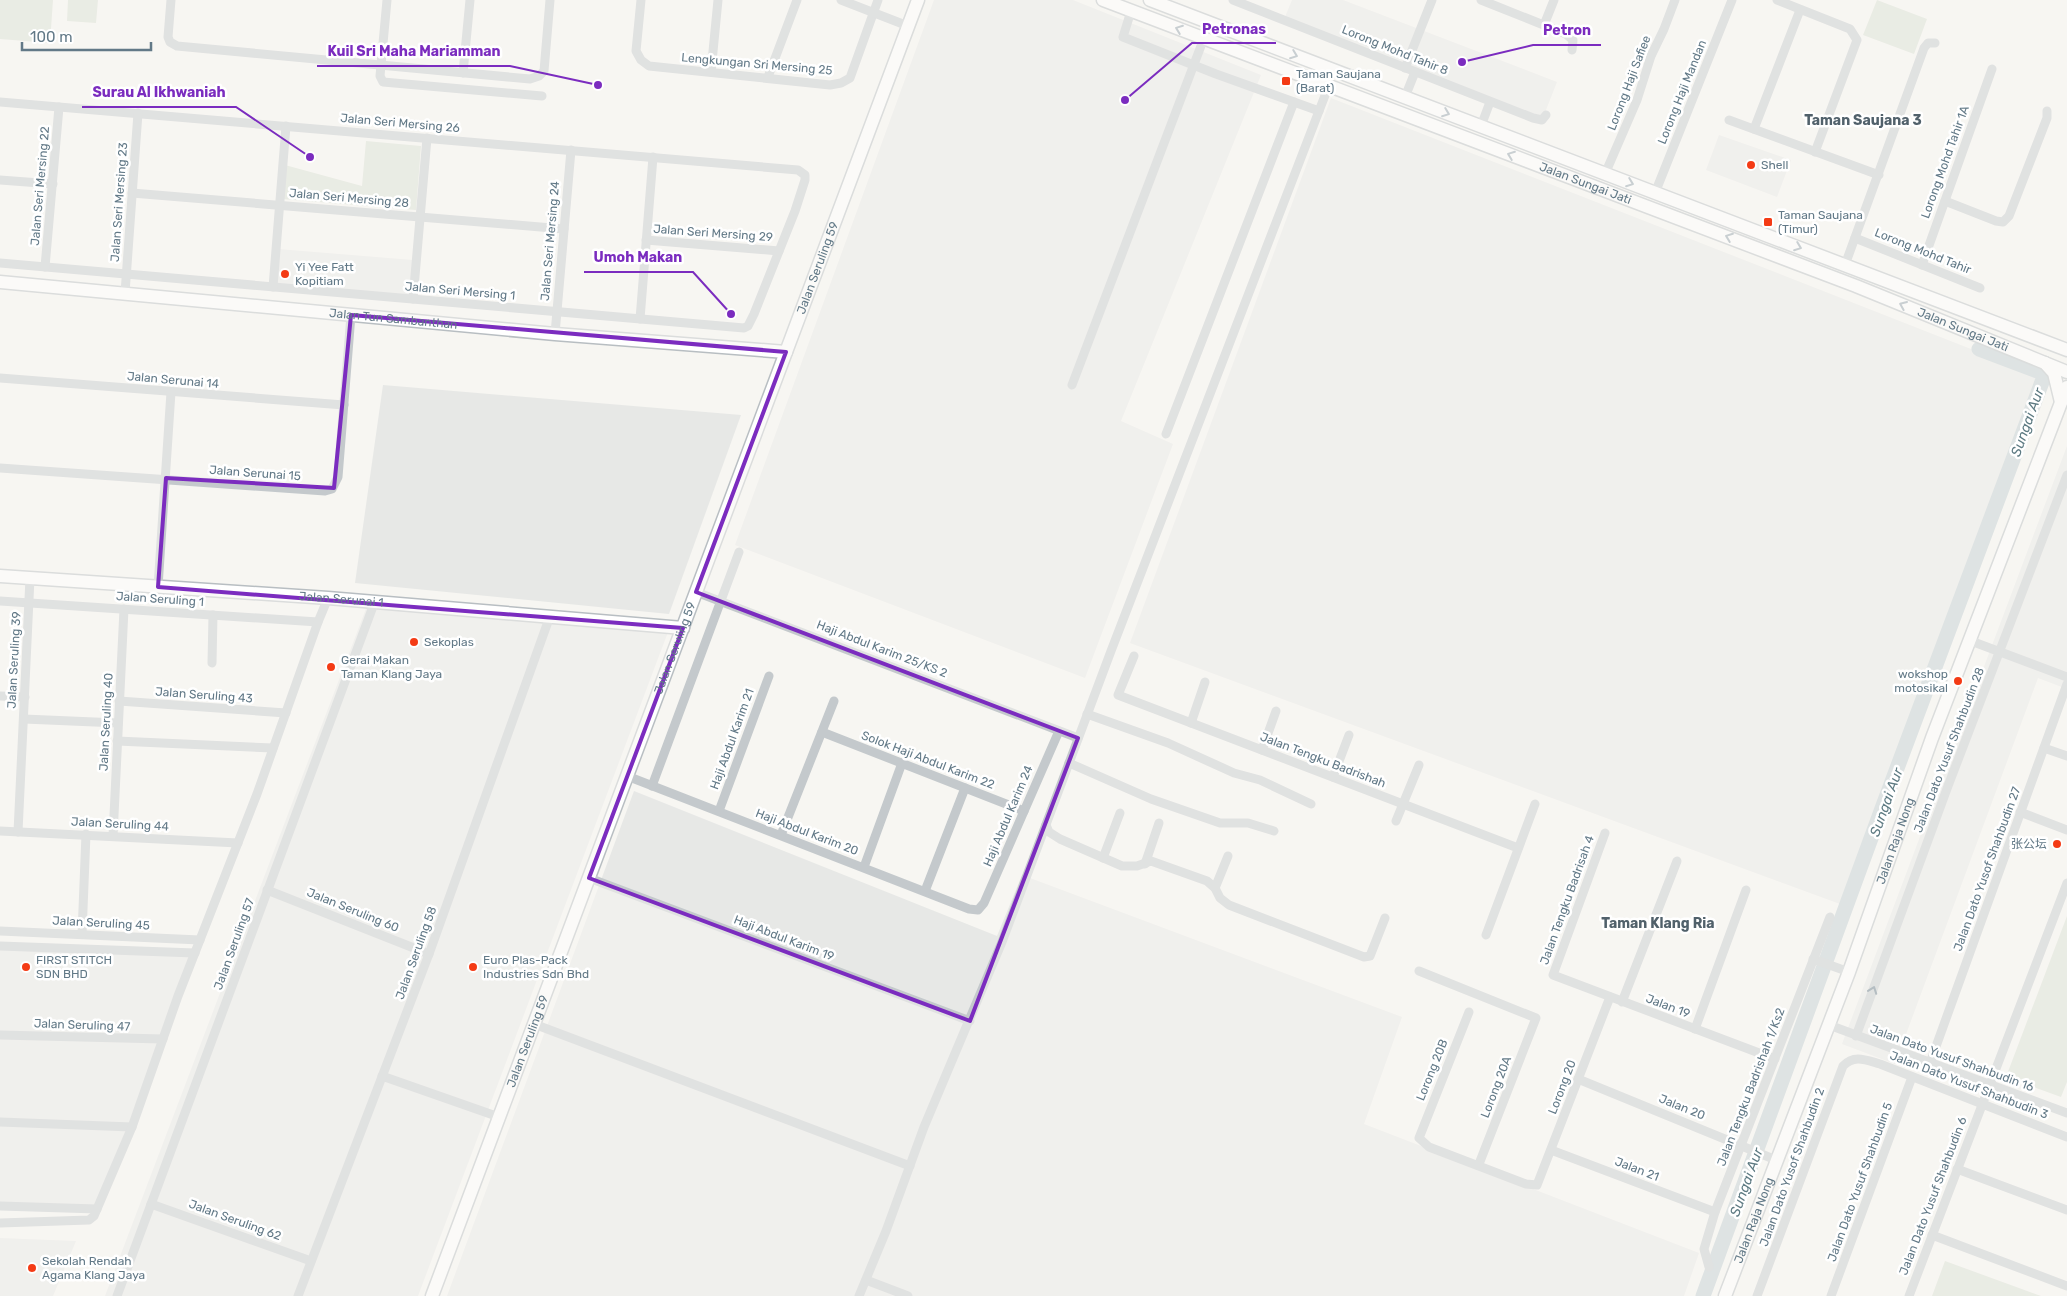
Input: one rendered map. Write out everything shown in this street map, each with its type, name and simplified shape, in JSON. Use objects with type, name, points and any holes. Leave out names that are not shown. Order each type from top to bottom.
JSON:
[{"type":"main road","name":"Jalan Seruling 59","points":[[432,1296],[918,0]]},
{"type":"main road","name":"Jalan Sungai Jati","points":[[1103,0],[1856,286],[2067,372]]},
{"type":"main road","name":"Jalan Sungai Jati","points":[[1150,0],[2067,350]]},
{"type":"main road","name":"Jalan Tun Sambanthan","points":[[0,282],[126,283],[351,315],[556,322],[786,352]]},
{"type":"main road","points":[[2041,340],[2067,340]]},
{"type":"main road","points":[[2045,363],[2054,373],[2064,402]]},
{"type":"main road","name":"Jalan Raja Nong","points":[[1725,1296],[1829,1026],[1894,841],[2064,402],[2067,387]]},
{"type":"main road","name":"Jalan Serunai 1","points":[[0,576],[328,598],[683,628]]},
{"type":"street","points":[[172,0],[168,37],[173,45],[530,79],[542,74],[550,0]]},
{"type":"street","points":[[387,0],[380,65],[380,76],[383,82],[542,96]]},
{"type":"street","points":[[463,73],[470,0]]},
{"type":"street","name":"Lengkungan Sri Mersing 25","points":[[641,0],[636,51],[641,60],[649,66],[830,85],[841,83],[850,78],[878,0]]},
{"type":"street","points":[[711,72],[718,0]]},
{"type":"street","points":[[768,77],[797,0]]},
{"type":"street","points":[[841,0],[908,26]]},
{"type":"street","name":"Lorong Mohd Tahir 8","points":[[1233,0],[1252,4],[1405,68],[1533,118],[1542,120],[1546,115]]},
{"type":"street","points":[[1405,68],[1432,0]]},
{"type":"street","points":[[1481,0],[1504,4],[1566,34],[1573,40],[1572,50]]},
{"type":"street","points":[[1544,25],[1554,0]]},
{"type":"street","name":"Lorong Haji Safiee","points":[[1606,174],[1637,100],[1650,56],[1664,29],[1675,0]]},
{"type":"street","name":"Lorong Haji Mandan","points":[[1655,193],[1732,0]]},
{"type":"street","points":[[1777,0],[1850,29],[1857,40],[1815,152]]},
{"type":"street","points":[[1754,129],[1800,10]]},
{"type":"street","points":[[1131,11],[1123,37],[1319,111]]},
{"type":"street","points":[[1072,385],[1204,38]]},
{"type":"street","points":[[1845,265],[1924,48],[1928,43],[1935,44]]},
{"type":"street","name":"Lorong Mohd Tahir 1A","points":[[1922,264],[1992,69]]},
{"type":"street","points":[[1405,97],[1415,72]]},
{"type":"street","points":[[859,1296],[924,1127],[1002,942],[1087,714],[1329,86]]},
{"type":"street","name":"Jalan Seri Mersing 26","points":[[0,102],[798,170]]},
{"type":"street","points":[[1166,434],[1294,102]]},
{"type":"street","points":[[1480,126],[1490,102]]},
{"type":"street","name":"Jalan Seri Mersing 22","points":[[45,267],[59,107]]},
{"type":"street","points":[[1944,200],[1996,221],[2003,222],[2009,216],[2047,111]]},
{"type":"street","name":"Jalan Seri Mersing 23","points":[[126,283],[138,113]]},
{"type":"street","points":[[1729,120],[1879,175]]},
{"type":"street","points":[[273,287],[286,126]]},
{"type":"street","points":[[413,299],[427,138]]},
{"type":"street","name":"Jalan Seri Mersing 24","points":[[556,322],[571,150]]},
{"type":"street","points":[[640,319],[653,157]]},
{"type":"street","name":"Jalan Seri Mersing 1","points":[[0,264],[45,267],[126,283],[273,287],[413,299],[556,322],[640,319],[744,328],[748,326],[754,314],[805,180],[805,175],[798,170]]},
{"type":"street","points":[[0,180],[52,184]]},
{"type":"street","name":"Jalan Seri Mersing 28","points":[[132,193],[564,229]]},
{"type":"street","name":"Lorong Mohd Tahir","points":[[1855,238],[1980,288]]},
{"type":"street","name":"Jalan Seri Mersing 29","points":[[646,240],[779,251]]},
{"type":"street","name":"Jalan Serunai 15","points":[[0,468],[324,490],[332,489],[338,478],[351,315]]},
{"type":"street","name":"Jalan Serunai 14","points":[[0,378],[344,405]]},
{"type":"street","points":[[158,587],[171,392]]},
{"type":"street","name":"Jalan Dato Yusuf Shahbudin 28","points":[[1856,1036],[1948,786],[2067,475]]},
{"type":"street","points":[[652,786],[739,552]]},
{"type":"street","name":"Jalan Seruling 39","points":[[18,832],[30,578]]},
{"type":"street","name":"Haji Abdul Karim 25/KS 2","points":[[696,592],[1078,738]]},
{"type":"street","points":[[0,1224],[90,1220],[98,1209],[132,1127],[328,598]]},
{"type":"street","name":"Jalan Seruling 1","points":[[0,601],[318,622]]},
{"type":"street","name":"Jalan Seruling 57","points":[[117,1296],[375,602]]},
{"type":"street","name":"Jalan Seruling 40","points":[[113,836],[124,609]]},
{"type":"street","points":[[212,663],[213,615]]},
{"type":"street","name":"Jalan Seruling 58","points":[[298,1296],[429,954],[550,616]]},
{"type":"street","points":[[1971,640],[2067,677]]},
{"type":"street","name":"Jalan Tengku Badrishah","points":[[1134,656],[1118,695],[1518,848]]},
{"type":"street","name":"Haji Abdul Karim 21","points":[[719,812],[769,676]]},
{"type":"street","points":[[1191,723],[1205,682]]},
{"type":"street","name":"Jalan Dato Yusof Shahbudin 27","points":[[1930,1063],[2067,684]]},
{"type":"street","points":[[0,696],[25,697]]},
{"type":"street","name":"Jalan Seruling 43","points":[[120,701],[286,713]]},
{"type":"street","points":[[782,836],[834,701]]},
{"type":"street","points":[[1262,750],[1276,712]]},
{"type":"street","points":[[1087,714],[1168,743],[1234,773],[1260,780],[1311,804]]},
{"type":"street","points":[[24,718],[118,723]]},
{"type":"street","name":"Haji Abdul Karim 24","points":[[978,910],[984,903],[1059,731]]},
{"type":"street","name":"Solok Haji Abdul Karim 22","points":[[822,732],[1024,811]]},
{"type":"street","points":[[1333,777],[1349,735]]},
{"type":"street","points":[[118,741],[273,748]]},
{"type":"street","points":[[2044,748],[2067,756]]},
{"type":"street","points":[[864,867],[902,763]]},
{"type":"street","points":[[1069,763],[1151,799],[1220,823],[1248,823],[1274,831]]},
{"type":"street","points":[[1396,821],[1419,765]]},
{"type":"street","name":"Haji Abdul Karim 20","points":[[627,776],[969,909],[978,910]]},
{"type":"street","points":[[925,891],[965,788]]},
{"type":"street","points":[[1486,935],[1535,804]]},
{"type":"street","points":[[2020,812],[2067,830]]},
{"type":"street","points":[[1103,858],[1120,813]]},
{"type":"street","points":[[1145,864],[1159,823]]},
{"type":"street","points":[[1046,825],[1049,832],[1060,839],[1122,866],[1137,866],[1151,861],[1195,879],[1206,881],[1215,888],[1220,898],[1229,905],[1364,958],[1370,956],[1385,918]]},
{"type":"street","name":"Jalan Seruling 44","points":[[0,831],[238,843]]},
{"type":"street","name":"Jalan Tengku Badrisah 4","points":[[1553,975],[1605,833]]},
{"type":"street","points":[[82,934],[86,834]]},
{"type":"street","points":[[1215,888],[1228,856]]},
{"type":"street","points":[[1622,1002],[1677,861]]},
{"type":"street","name":"Haji Abdul Karim 19","points":[[589,878],[970,1021]]},
{"type":"street","name":"Jalan Dato Yusuf Shahbudin 6","points":[[1909,1296],[2067,883]]},
{"type":"street","name":"Jalan Seruling 60","points":[[267,890],[429,954]]},
{"type":"street","points":[[1695,1029],[1746,890]]},
{"type":"street","name":"Jalan Tengku Badrishah 1/Ks2","points":[[1709,1267],[1704,1250],[1715,1212],[1775,1059],[1821,962],[1830,917]]},
{"type":"street","name":"Jalan Seruling 45","points":[[0,930],[200,940]]},
{"type":"street","name":"Jalan Seruling 45","points":[[0,946],[195,953]]},
{"type":"street","points":[[1821,962],[1849,972]]},
{"type":"street","name":"Lorong 20A","points":[[1419,971],[1536,1018],[1479,1164]]},
{"type":"street","name":"Jalan 19","points":[[1553,975],[1775,1059]]},
{"type":"street","name":"Lorong 20","points":[[1479,1164],[1526,1184],[1537,1186],[1610,997]]},
{"type":"street","name":"Lorong 20B","points":[[1469,1012],[1420,1138],[1430,1147],[1479,1164]]},
{"type":"street","points":[[534,1024],[910,1166]]},
{"type":"street","name":"Jalan Dato Yusuf Shahbudin 16","points":[[1829,1026],[2067,1113]]},
{"type":"street","name":"Jalan Seruling 47","points":[[0,1035],[163,1040]]},
{"type":"street","name":"Jalan Dato Yusuf Shahbudin 3","points":[[1861,1058],[2067,1137]]},
{"type":"street","name":"Jalan Dato Yusof Shahbudin 2","points":[[1757,1296],[1843,1066],[1848,1060],[1861,1058]]},
{"type":"street","points":[[382,1076],[499,1117]]},
{"type":"street","name":"Jalan Dato Yusuf Shahbudin 5","points":[[1831,1296],[1912,1077]]},
{"type":"street","name":"Jalan 20","points":[[1578,1079],[1776,1160]]},
{"type":"street","points":[[0,1122],[132,1127]]},
{"type":"street","name":"Jalan 21","points":[[1550,1150],[1715,1212]]},
{"type":"street","points":[[1957,1169],[2067,1210]]},
{"type":"street","name":"Jalan Seruling 62","points":[[150,1204],[311,1260]]},
{"type":"street","points":[[0,1206],[98,1209]]},
{"type":"street","points":[[1932,1235],[2067,1286]]},
{"type":"street","points":[[866,1280],[895,1294],[908,1296]]},
{"type":"highlighted area","points":[[351,315],[786,352],[696,592],[1078,738],[970,1021],[589,878],[683,628],[158,587],[166,478],[334,488]]},
{"type":"shaded area","points":[[0,0],[53,0],[50,43],[0,39]]},
{"type":"shaded area","points":[[68,0],[98,0],[96,23],[67,21]]},
{"type":"shaded area","points":[[934,0],[1073,0],[1261,75],[1121,421],[1173,444],[1085,678],[735,545]]},
{"type":"shaded area","points":[[1292,0],[1343,0],[1557,82],[1544,115],[1537,116],[1285,17]]},
{"type":"shaded area","points":[[1877,0],[1927,19],[1914,54],[1863,35]]},
{"type":"shaded area","points":[[1331,98],[2040,376],[1840,904],[1130,643]]},
{"type":"shaded area","points":[[1719,135],[1791,160],[1777,197],[1706,170]]},
{"type":"shaded area","points":[[366,141],[421,146],[416,210],[282,199],[285,165],[362,186]]},
{"type":"shaded area","points":[[278,249],[413,260],[410,296],[276,284]]},
{"type":"shaded area","points":[[383,385],[741,415],[669,614],[355,583]]},
{"type":"shaded area","points":[[2067,446],[2067,689],[2038,678],[1895,1064],[1842,1044]]},
{"type":"shaded area","points":[[367,606],[668,632],[418,1296],[105,1296]]},
{"type":"shaded area","points":[[634,791],[997,936],[1022,875],[1402,1017],[1364,1124],[1699,1253],[1684,1296],[447,1296]]},
{"type":"shaded area","points":[[2067,916],[2067,1082],[2061,1097],[2006,1077]]},
{"type":"shaded area","points":[[0,949],[190,956],[120,1147],[95,1206],[0,1203]]},
{"type":"shaded area","name":"Sekolah Rendah Agama Klang Jaya","points":[[0,1238],[76,1241],[53,1296],[0,1296]]},
{"type":"shaded area","points":[[1945,1261],[2041,1296],[1932,1296]]},
{"type":"waterway","name":"Sungai Aur","points":[[1703,1296],[1884,803],[2045,374],[1979,349]]},
{"type":"place","name":"Petron","points":[[1462,62]]},
{"type":"place","name":"Taman Saujana (Barat)","points":[[1286,81]]},
{"type":"place","name":"Kuil Sri Maha Mariamman","points":[[598,85]]},
{"type":"place","name":"Petronas","points":[[1125,100]]},
{"type":"place","name":"Surau Al Ikhwaniah","points":[[310,157]]},
{"type":"place","name":"Shell","points":[[1751,165]]},
{"type":"place","name":"Taman Saujana (Timur)","points":[[1768,222]]},
{"type":"place","name":"Yi Yee Fatt Kopitiam","points":[[285,274]]},
{"type":"place","name":"Umoh Makan","points":[[731,314]]},
{"type":"place","name":"Sekoplas","points":[[414,642]]},
{"type":"place","name":"Gerai Makan Taman Klang Jaya","points":[[331,667]]},
{"type":"place","name":"wokshop motosikal","points":[[1958,681]]},
{"type":"place","name":"张公坛","points":[[2057,844]]},
{"type":"place","name":"FIRST STITCH SDN BHD","points":[[26,967]]},
{"type":"place","name":"Euro Plas-Pack Industries Sdn Bhd","points":[[473,967]]},
{"type":"place","name":"Sekolah Rendah Agama Klang Jaya","points":[[32,1268]]},
{"type":"district","name":"Taman Saujana 3","points":[[1863,120]]},
{"type":"district","name":"Taman Klang Ria","points":[[1658,923]]}]
